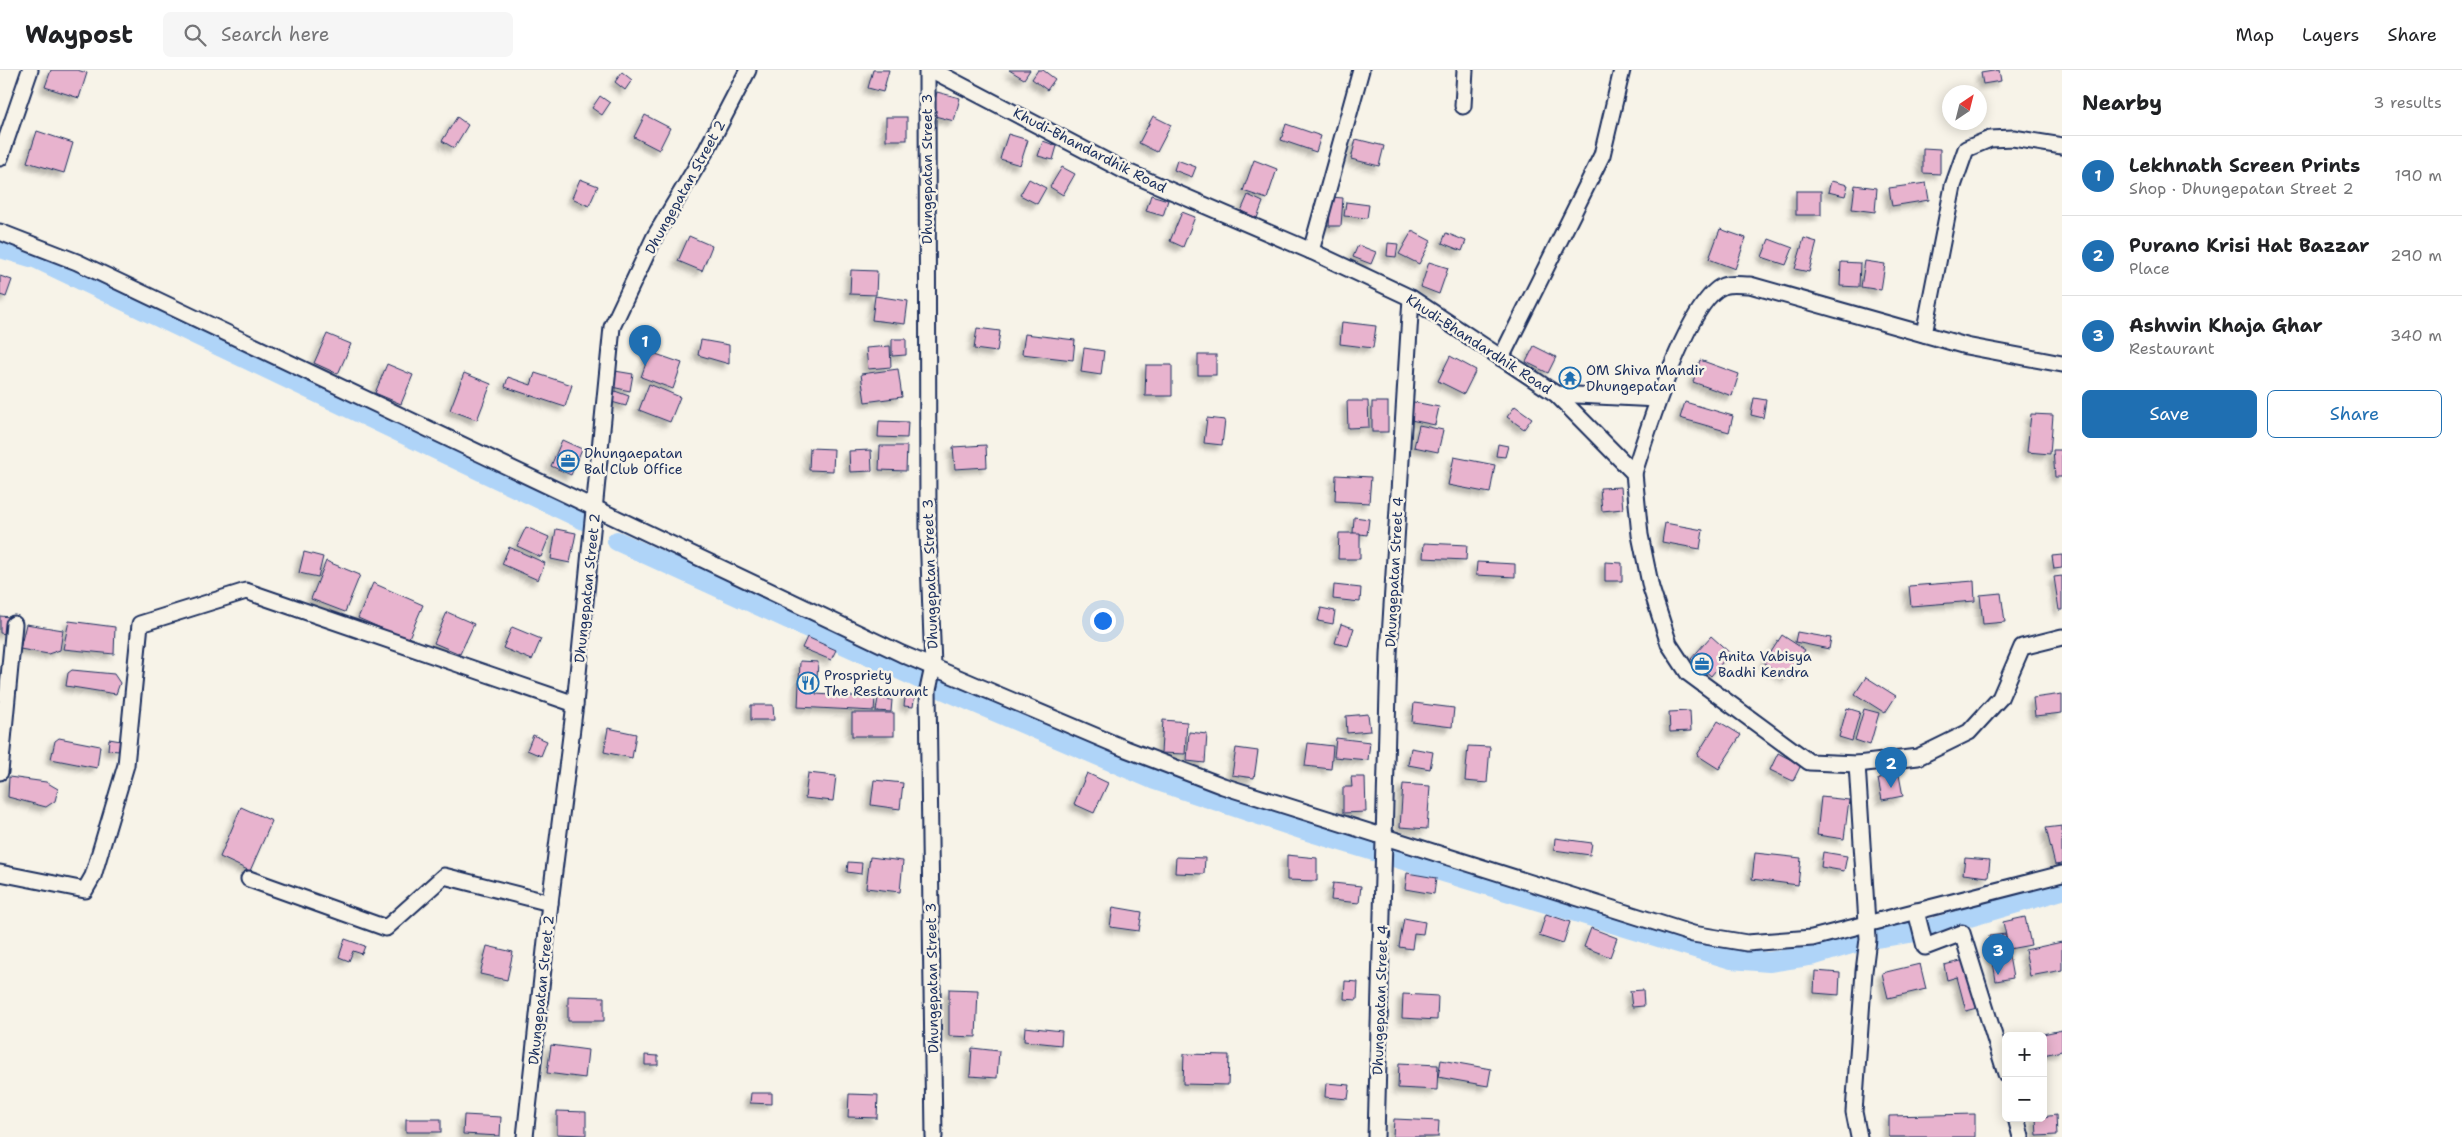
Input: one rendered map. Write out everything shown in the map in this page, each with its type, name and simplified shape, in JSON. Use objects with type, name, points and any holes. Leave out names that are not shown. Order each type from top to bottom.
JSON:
[{"type":"street","points":[[0,158],[30,70]]},
{"type":"street","name":"Dhungepatan Street 2","points":[[526,1137],[550,903],[575,704],[612,327],[656,236],[707,149],[748,70]]},
{"type":"street","name":"Dhungepatan Street 3","points":[[927,70],[928,523],[933,667],[928,690],[934,1137]]},
{"type":"street","name":"Khudi-Bhandardhik Road","points":[[932,70],[1125,171],[1311,251],[1411,298],[1556,394],[1634,473]]},
{"type":"street","points":[[1311,251],[1361,70]]},
{"type":"street","points":[[1463,106],[1464,70]]},
{"type":"street","points":[[1501,358],[1602,155],[1622,70]]},
{"type":"street","points":[[1924,334],[1953,186],[1966,149],[1990,139],[2013,138],[2062,146]]},
{"type":"street","points":[[0,232],[76,262],[595,509],[933,667],[1144,756],[1223,786],[1384,842],[1702,935],[1747,943],[1812,938],[1868,922],[2062,874]]},
{"type":"street","points":[[2062,364],[1966,346],[1750,285],[1724,286],[1709,296],[1678,350],[1658,399],[1634,473],[1640,535],[1651,588],[1669,644],[1688,673],[1809,762],[1857,764],[1918,757],[1969,732],[2000,698],[2022,647],[2062,637]]},
{"type":"street","name":"Dhungepatan Street 4","points":[[1376,1137],[1389,654],[1411,298]]},
{"type":"street","points":[[1556,394],[1658,399]]},
{"type":"street","points":[[0,873],[85,890],[93,876],[126,765],[140,624],[246,592],[575,704]]},
{"type":"street","points":[[0,772],[14,624]]},
{"type":"street","points":[[1857,764],[1868,922],[1854,1112],[1858,1137]]},
{"type":"street","points":[[249,879],[386,928],[444,876],[550,903]]},
{"type":"street","points":[[1916,911],[1925,947],[1962,934],[2002,1061]]},
{"type":"street","points":[[2017,1122],[2021,1137]]},
{"type":"building","points":[[51,70],[77,70],[87,73],[79,98],[45,87]]},
{"type":"building","points":[[873,70],[889,70],[883,92],[868,88]]},
{"type":"building","points":[[1009,70],[1030,70],[1024,79]]},
{"type":"building","points":[[1038,70],[1043,70],[1055,79],[1047,90],[1032,79]]},
{"type":"building","points":[[1999,70],[2001,81],[1983,84],[1981,73]]},
{"type":"building","points":[[622,72],[632,80],[625,90],[615,82]]},
{"type":"building","points":[[937,92],[960,98],[954,121],[931,115]]},
{"type":"building","points":[[600,96],[610,103],[602,115],[592,108]]},
{"type":"building","points":[[645,115],[670,128],[659,150],[634,137]]},
{"type":"building","points":[[1153,116],[1171,125],[1157,152],[1139,143]]},
{"type":"building","points":[[457,117],[468,125],[454,148],[442,141]]},
{"type":"building","points":[[886,117],[907,117],[907,140],[886,140]]},
{"type":"building","points":[[1286,124],[1321,136],[1316,152],[1281,140]]},
{"type":"building","points":[[37,131],[73,143],[64,173],[27,162]]},
{"type":"building","points":[[1008,134],[1028,140],[1020,165],[1000,159]]},
{"type":"building","points":[[1356,139],[1384,146],[1379,166],[1351,159]]},
{"type":"building","points":[[1043,141],[1057,146],[1053,160],[1038,156]]},
{"type":"building","points":[[1923,148],[1940,149],[1940,174],[1923,173]]},
{"type":"building","points":[[1177,160],[1196,167],[1192,177],[1174,170]]},
{"type":"building","points":[[1254,160],[1277,169],[1267,199],[1243,191]]},
{"type":"building","points":[[1062,167],[1075,174],[1063,195],[1050,187]]},
{"type":"building","points":[[580,179],[598,186],[589,206],[572,198]]},
{"type":"building","points":[[1029,179],[1046,188],[1037,204],[1020,195]]},
{"type":"building","points":[[1831,181],[1848,185],[1845,196],[1828,192]]},
{"type":"building","points":[[1926,183],[1929,200],[1892,206],[1889,188]]},
{"type":"building","points":[[1855,185],[1877,188],[1875,212],[1852,209]]},
{"type":"building","points":[[1796,191],[1821,191],[1821,215],[1796,215]]},
{"type":"building","points":[[1151,195],[1168,200],[1163,216],[1146,211]]},
{"type":"building","points":[[1248,195],[1263,202],[1257,218],[1241,211]]},
{"type":"building","points":[[1331,197],[1343,198],[1341,226],[1329,226]]},
{"type":"building","points":[[1346,202],[1369,205],[1367,218],[1344,216]]},
{"type":"building","points":[[1182,212],[1195,217],[1183,247],[1170,241]]},
{"type":"building","points":[[1720,229],[1746,238],[1735,269],[1709,259]]},
{"type":"building","points":[[1412,231],[1431,241],[1419,264],[1399,254]]},
{"type":"building","points":[[1446,233],[1466,241],[1462,251],[1442,243]]},
{"type":"building","points":[[689,236],[712,246],[702,271],[678,261]]},
{"type":"building","points":[[1804,238],[1817,242],[1809,272],[1795,269]]},
{"type":"building","points":[[1769,239],[1793,248],[1786,265],[1762,257]]},
{"type":"building","points":[[1388,243],[1398,244],[1396,257],[1387,256]]},
{"type":"building","points":[[1358,245],[1376,252],[1371,264],[1353,257]]},
{"type":"building","points":[[1865,261],[1885,264],[1881,290],[1861,287]]},
{"type":"building","points":[[1429,262],[1448,268],[1439,294],[1421,287]]},
{"type":"building","points":[[1841,262],[1860,263],[1859,287],[1840,286]]},
{"type":"building","points":[[851,270],[877,271],[876,295],[850,294]]},
{"type":"building","points":[[0,276],[12,280],[6,297],[0,295]]},
{"type":"building","points":[[875,296],[908,301],[905,324],[872,320]]},
{"type":"building","points":[[1342,322],[1376,326],[1373,348],[1340,344]]},
{"type":"building","points":[[977,328],[1000,331],[997,352],[974,349]]},
{"type":"building","points":[[327,334],[351,344],[338,374],[314,363]]},
{"type":"building","points":[[1025,334],[1075,340],[1073,360],[1022,354]]},
{"type":"building","points":[[892,339],[906,339],[906,355],[892,356]]},
{"type":"building","points":[[701,340],[729,345],[729,364],[698,355]]},
{"type":"building","points":[[890,346],[891,367],[868,369],[866,348]]},
{"type":"building","points":[[1534,346],[1556,357],[1548,373],[1526,362]]},
{"type":"building","points":[[1084,348],[1104,351],[1101,375],[1081,372]]},
{"type":"building","points":[[650,352],[682,363],[673,389],[641,377]]},
{"type":"building","points":[[1198,355],[1216,355],[1216,375],[1198,375]]},
{"type":"building","points":[[1450,356],[1476,370],[1464,394],[1438,381]]},
{"type":"building","points":[[1700,360],[1739,374],[1732,396],[1693,382]]},
{"type":"building","points":[[387,364],[413,375],[401,404],[375,393]]},
{"type":"building","points":[[1146,365],[1172,365],[1172,396],[1145,396]]},
{"type":"building","points":[[898,369],[902,397],[865,402],[861,374]]},
{"type":"building","points":[[615,371],[633,374],[630,391],[612,387]]},
{"type":"building","points":[[464,373],[491,384],[477,420],[450,410]]},
{"type":"building","points":[[535,373],[572,385],[565,407],[505,387],[508,377],[531,385]]},
{"type":"building","points":[[649,384],[680,397],[670,422],[639,410]]},
{"type":"building","points":[[612,390],[629,396],[626,406],[608,401]]},
{"type":"building","points":[[1754,398],[1766,400],[1763,418],[1751,415]]},
{"type":"building","points":[[1347,401],[1368,401],[1369,427],[1348,428]]},
{"type":"building","points":[[1409,401],[1439,407],[1435,425],[1406,419]]},
{"type":"building","points":[[1372,402],[1388,402],[1388,432],[1372,432]]},
{"type":"building","points":[[1685,402],[1733,416],[1729,432],[1680,418]]},
{"type":"building","points":[[1515,406],[1532,418],[1524,429],[1507,417]]},
{"type":"building","points":[[2031,414],[2053,415],[2050,454],[2027,452]]},
{"type":"building","points":[[1207,418],[1225,420],[1222,445],[1204,443]]},
{"type":"building","points":[[879,421],[908,422],[907,438],[878,437]]},
{"type":"building","points":[[1419,425],[1443,430],[1438,452],[1414,447]]},
{"type":"building","points":[[562,440],[582,449],[571,475],[551,466]]},
{"type":"building","points":[[1498,444],[1508,446],[1505,457],[1496,456]]},
{"type":"building","points":[[986,445],[987,467],[955,469],[953,447]]},
{"type":"building","points":[[880,446],[907,446],[906,471],[879,470]]},
{"type":"building","points":[[810,448],[834,449],[833,471],[809,470]]},
{"type":"building","points":[[871,450],[872,471],[850,472],[849,451]]},
{"type":"building","points":[[2053,450],[2062,450],[2062,477],[2055,477]]},
{"type":"building","points":[[1454,457],[1495,465],[1490,493],[1448,485]]},
{"type":"building","points":[[1336,475],[1371,477],[1369,503],[1335,501]]},
{"type":"building","points":[[1621,487],[1623,509],[1602,511],[1600,488]]},
{"type":"building","points":[[1354,517],[1369,519],[1367,535],[1353,533]]},
{"type":"building","points":[[1665,523],[1703,530],[1700,549],[1662,542]]},
{"type":"building","points":[[526,527],[549,537],[541,557],[517,546]]},
{"type":"building","points":[[556,529],[576,533],[570,563],[551,559]]},
{"type":"building","points":[[1339,533],[1360,533],[1360,559],[1338,559]]},
{"type":"building","points":[[1424,543],[1467,545],[1466,560],[1423,558]]},
{"type":"building","points":[[509,547],[545,563],[538,580],[502,564]]},
{"type":"building","points":[[304,552],[323,557],[318,577],[299,573]]},
{"type":"building","points":[[2062,555],[2062,568],[2054,569],[2052,556]]},
{"type":"building","points":[[326,561],[360,575],[345,612],[311,599]]},
{"type":"building","points":[[1477,562],[1515,564],[1515,577],[1476,575]]},
{"type":"building","points":[[1605,562],[1622,563],[1622,581],[1605,581]]},
{"type":"building","points":[[2062,576],[2062,610],[2059,610],[2054,577]]},
{"type":"building","points":[[1974,581],[1975,601],[1911,606],[1909,586]]},
{"type":"building","points":[[373,583],[423,605],[408,640],[358,618]]},
{"type":"building","points":[[1334,585],[1361,588],[1360,602],[1333,599]]},
{"type":"building","points":[[2001,593],[2005,622],[1983,624],[1980,595]]},
{"type":"building","points":[[1321,608],[1335,611],[1333,624],[1318,621]]},
{"type":"building","points":[[447,612],[474,624],[460,654],[434,643]]},
{"type":"building","points":[[0,616],[10,617],[6,634],[0,633]]},
{"type":"building","points":[[69,621],[115,627],[114,654],[63,649]]},
{"type":"building","points":[[26,624],[63,630],[60,650],[48,654],[20,649]]},
{"type":"building","points":[[1341,624],[1354,628],[1348,646],[1335,643]]},
{"type":"building","points":[[512,627],[541,639],[532,660],[503,648]]},
{"type":"building","points":[[1797,632],[1831,638],[1829,649],[1795,642]]},
{"type":"building","points":[[1782,635],[1805,650],[1787,678],[1764,663]]},
{"type":"building","points":[[1711,636],[1730,653],[1711,676],[1691,659]]},
{"type":"building","points":[[807,637],[836,650],[831,660],[802,648]]},
{"type":"building","name":"Prospriety The Restaurant","points":[[800,661],[818,662],[816,694],[875,698],[874,711],[798,707]]},
{"type":"building","points":[[72,670],[114,674],[120,683],[116,694],[66,686],[68,673]]},
{"type":"building","points":[[1866,677],[1896,696],[1885,713],[1855,694]]},
{"type":"building","points":[[906,691],[915,693],[913,707],[904,706]]},
{"type":"building","points":[[2062,694],[2062,713],[2035,716],[2033,698]]},
{"type":"building","points":[[878,698],[892,700],[891,712],[876,711]]},
{"type":"building","points":[[1414,703],[1454,708],[1452,727],[1412,722]]},
{"type":"building","points":[[751,705],[773,705],[774,720],[751,720]]},
{"type":"building","points":[[1847,708],[1860,712],[1852,741],[1839,737]]},
{"type":"building","points":[[1864,709],[1879,713],[1870,745],[1855,740]]},
{"type":"building","points":[[1690,711],[1691,731],[1670,732],[1669,712]]},
{"type":"building","points":[[852,713],[894,713],[894,736],[852,736]]},
{"type":"building","points":[[1368,714],[1370,731],[1347,733],[1346,716]]},
{"type":"building","points":[[1163,720],[1187,722],[1185,754],[1161,753]]},
{"type":"building","points":[[1718,721],[1741,735],[1719,769],[1697,755]]},
{"type":"building","points":[[608,728],[636,734],[632,758],[604,752]]},
{"type":"building","points":[[1189,732],[1207,734],[1205,763],[1187,761]]},
{"type":"building","points":[[533,735],[547,741],[541,756],[527,750]]},
{"type":"building","points":[[59,738],[100,746],[97,768],[51,759],[55,741]]},
{"type":"building","points":[[1336,738],[1370,742],[1368,760],[1334,757]]},
{"type":"building","points":[[109,739],[121,741],[119,751],[108,750]]},
{"type":"building","points":[[1308,743],[1333,746],[1331,769],[1305,766]]},
{"type":"building","points":[[1468,746],[1490,747],[1487,783],[1465,781]]},
{"type":"building","points":[[1236,748],[1258,751],[1254,778],[1232,775]]},
{"type":"building","points":[[1411,748],[1433,752],[1430,769],[1408,765]]},
{"type":"building","points":[[1778,753],[1801,765],[1793,781],[1770,770]]},
{"type":"building","points":[[808,773],[836,776],[833,801],[805,798]]},
{"type":"building","points":[[1087,773],[1108,783],[1094,813],[1074,804]]},
{"type":"building","points":[[1899,775],[1903,796],[1882,800],[1878,779]]},
{"type":"building","points":[[9,777],[46,782],[58,789],[55,801],[46,807],[8,797]]},
{"type":"building","points":[[1351,777],[1365,777],[1366,812],[1343,813],[1343,787],[1352,787]]},
{"type":"building","points":[[874,780],[903,783],[900,809],[871,805]]},
{"type":"building","points":[[1403,784],[1430,786],[1427,829],[1400,827]]},
{"type":"building","points":[[1821,797],[1849,800],[1844,839],[1817,835]]},
{"type":"building","points":[[241,807],[272,821],[250,871],[220,857]]},
{"type":"building","points":[[2062,826],[2062,864],[2055,865],[2046,828]]},
{"type":"building","points":[[1555,838],[1592,843],[1590,855],[1554,850]]},
{"type":"building","points":[[1823,852],[1847,856],[1844,871],[1821,867]]},
{"type":"building","points":[[1755,853],[1801,858],[1798,885],[1752,879]]},
{"type":"building","points":[[1287,855],[1317,858],[1317,881],[1287,880]]},
{"type":"building","points":[[870,857],[903,861],[900,892],[866,888]]},
{"type":"building","points":[[1176,857],[1205,858],[1204,874],[1175,873]]},
{"type":"building","points":[[1965,858],[1990,860],[1988,877],[1963,874]]},
{"type":"building","points":[[848,862],[862,863],[861,874],[847,872]]},
{"type":"building","points":[[1407,873],[1436,878],[1434,894],[1405,889]]},
{"type":"building","points":[[1333,883],[1361,886],[1359,903],[1331,900]]},
{"type":"building","points":[[1113,907],[1142,912],[1139,931],[1110,927]]},
{"type":"building","points":[[1546,914],[1570,922],[1563,944],[1539,936]]},
{"type":"building","points":[[2025,917],[2031,945],[2009,949],[2003,922]]},
{"type":"building","points":[[1404,918],[1425,922],[1423,934],[1414,933],[1412,949],[1399,947]]},
{"type":"building","points":[[1591,928],[1617,938],[1610,957],[1584,947]]},
{"type":"building","points":[[2005,934],[2013,978],[1996,981],[1989,936]]},
{"type":"building","points":[[345,939],[365,946],[362,954],[353,951],[349,961],[339,957]]},
{"type":"building","points":[[2062,942],[2062,970],[2030,976],[2025,950]]},
{"type":"building","points":[[487,946],[513,952],[507,980],[480,974]]},
{"type":"building","points":[[1965,960],[1978,1008],[1966,1011],[1957,977],[1947,980],[1944,965]]},
{"type":"building","points":[[1920,964],[1926,989],[1888,998],[1882,973]]},
{"type":"building","points":[[1815,971],[1840,973],[1839,995],[1814,993]]},
{"type":"building","points":[[1345,981],[1358,982],[1357,1000],[1344,999]]},
{"type":"building","points":[[949,989],[978,990],[976,1037],[949,1036]]},
{"type":"building","points":[[1643,990],[1644,1006],[1632,1007],[1630,991]]},
{"type":"building","points":[[1403,994],[1438,996],[1437,1020],[1402,1018]]},
{"type":"building","points":[[568,996],[604,997],[604,1021],[568,1021]]},
{"type":"building","points":[[1025,1027],[1062,1031],[1061,1045],[1024,1041]]},
{"type":"building","points":[[2062,1030],[2062,1051],[2047,1054],[2047,1033]]},
{"type":"building","points":[[551,1045],[588,1050],[585,1078],[547,1073]]},
{"type":"building","points":[[972,1048],[999,1051],[997,1078],[970,1076]]},
{"type":"building","points":[[1184,1054],[1229,1055],[1228,1085],[1183,1084]]},
{"type":"building","points":[[645,1055],[658,1056],[658,1065],[645,1065]]},
{"type":"building","points":[[1441,1060],[1491,1069],[1488,1086],[1438,1077]]},
{"type":"building","points":[[1399,1063],[1438,1065],[1437,1090],[1398,1088]]},
{"type":"building","points":[[1326,1083],[1350,1085],[1348,1099],[1325,1097]]},
{"type":"building","points":[[751,1093],[772,1093],[772,1104],[750,1103]]},
{"type":"building","points":[[849,1094],[878,1095],[877,1118],[848,1117]]},
{"type":"building","points":[[557,1111],[586,1112],[586,1135],[557,1134]]},
{"type":"building","points":[[1975,1114],[1975,1137],[1889,1137],[1889,1116]]},
{"type":"building","points":[[464,1115],[501,1117],[500,1136],[463,1134]]},
{"type":"building","points":[[2056,1115],[2057,1135],[2037,1136],[2036,1122],[2047,1122],[2047,1116]]},
{"type":"building","points":[[406,1119],[441,1119],[441,1132],[406,1132]]},
{"type":"building","points":[[1394,1119],[1439,1121],[1438,1137],[1393,1137]]},
{"type":"waterway","points":[[0,248],[37,259],[586,521]]},
{"type":"waterway","points":[[617,541],[922,680]]},
{"type":"waterway","points":[[938,687],[1155,780],[1304,830],[1731,959],[1769,962],[1815,955],[1868,939],[1922,931],[2062,890]]},
{"type":"place","name":"Lekhnath Screen Prints","points":[[645,366]]},
{"type":"place","name":"OM Shiva Mandir Dhungepatan","points":[[1570,378]]},
{"type":"place","name":"Dhungaepatan Bal Club Office","points":[[568,461]]},
{"type":"place","name":"Anita Vabisya Badhi Kendra","points":[[1702,664]]},
{"type":"place","name":"Prospriety The Restaurant","points":[[808,683]]},
{"type":"place","name":"Purano Krisi Hat Bazzar","points":[[1891,788]]},
{"type":"place","name":"Ashwin Khaja Ghar","points":[[1998,975]]}]
